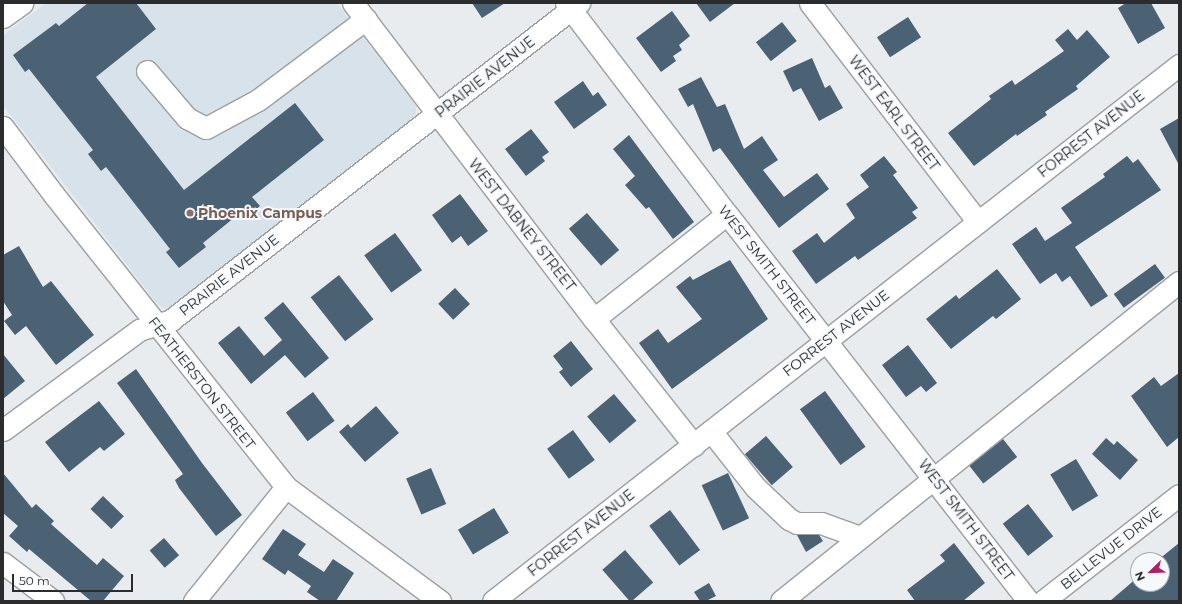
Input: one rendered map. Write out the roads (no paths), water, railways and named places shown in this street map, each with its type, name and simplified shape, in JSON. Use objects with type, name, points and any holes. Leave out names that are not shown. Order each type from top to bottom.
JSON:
[{"type":"street","points":[[3,17],[22,3]]},
{"type":"street","name":"WEST EARL STREET","points":[[810,3],[978,222]]},
{"type":"street","name":"PRAIRIE AVENUE","points":[[3,430],[139,330],[170,320],[437,114],[572,5]]},
{"type":"street","name":"WEST SMITH STREET","points":[[572,5],[727,214],[936,479],[1028,601]]},
{"type":"street","points":[[147,71],[187,118],[206,128],[258,100],[360,11]]},
{"type":"street","name":"WEST DABNEY STREET","points":[[360,11],[594,319],[694,445]]},
{"type":"street","name":"FORREST AVENUE","points":[[493,601],[1179,65]]},
{"type":"street","name":"FEATHERSTON STREET","points":[[3,127],[155,324],[286,487],[440,601]]},
{"type":"street","points":[[594,319],[727,214]]},
{"type":"street","points":[[781,601],[860,537],[936,479],[1179,282]]},
{"type":"street","points":[[711,431],[755,487],[788,519],[797,523],[821,523],[860,537]]},
{"type":"street","points":[[194,601],[286,487]]},
{"type":"street","name":"BELLEVUE DRIVE","points":[[1043,601],[1179,495]]},
{"type":"street","points":[[3,563],[53,601]]},
{"type":"place","name":"Phoenix Campus","points":[[190,213]]}]
